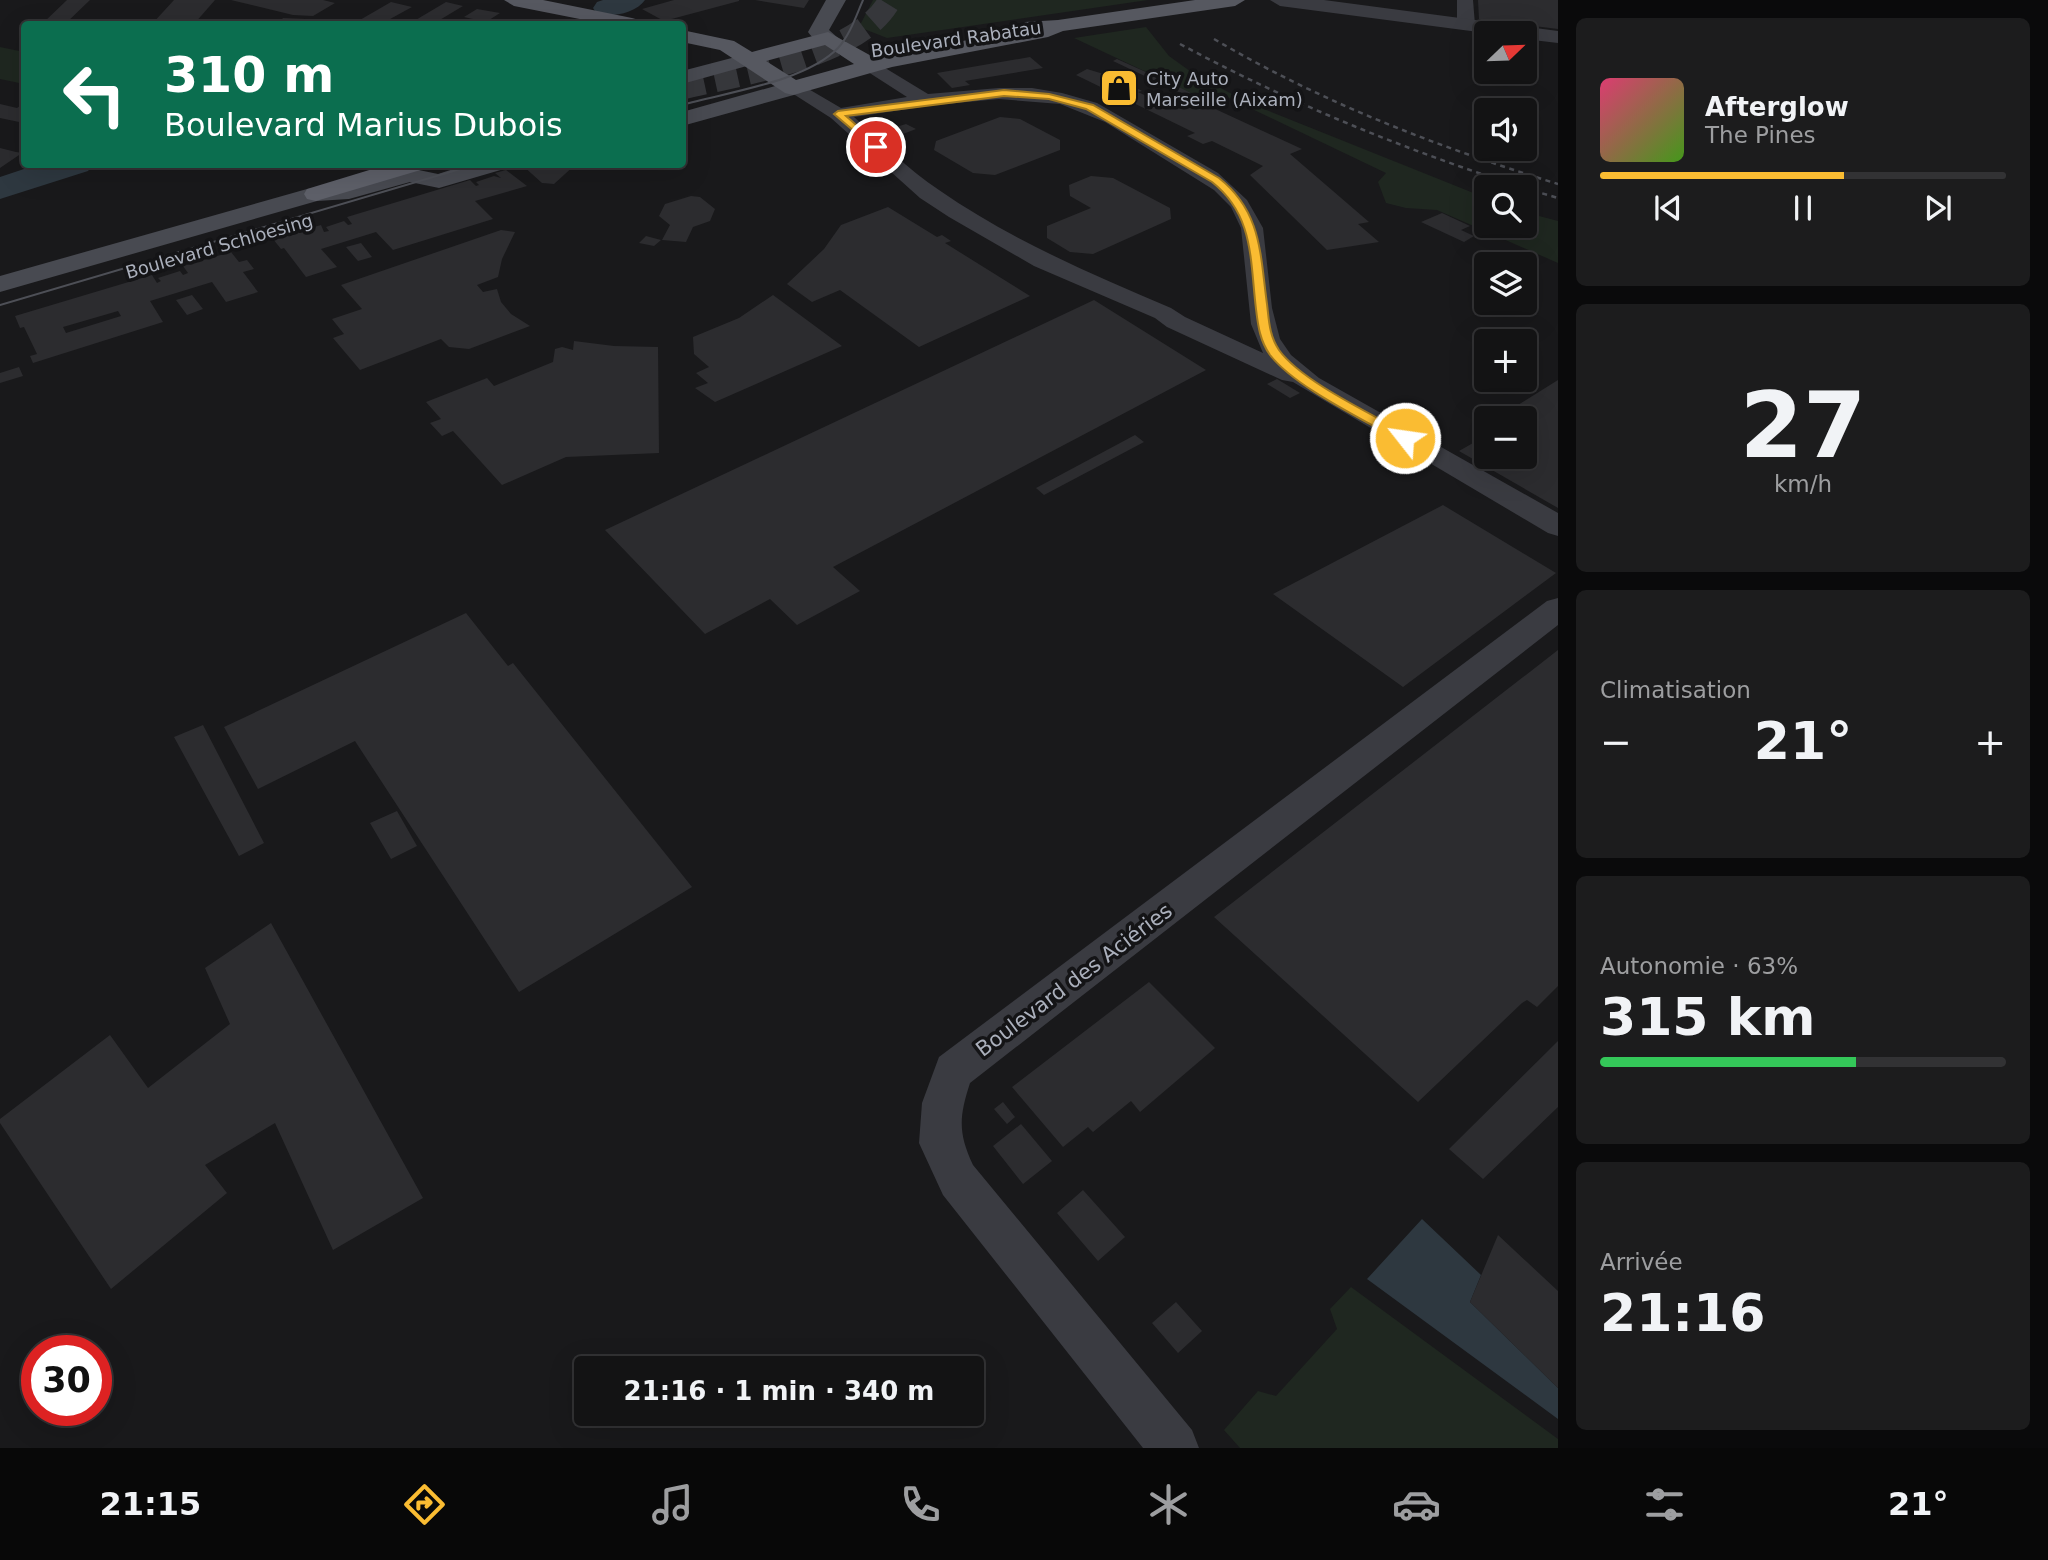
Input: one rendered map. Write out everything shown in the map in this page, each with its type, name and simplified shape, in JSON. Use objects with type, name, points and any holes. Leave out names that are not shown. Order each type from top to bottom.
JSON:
[{"type":"highway","points":[[316,194],[403,168]]},
{"type":"main road","points":[[514,0],[617,21]]},
{"type":"main road","points":[[836,0],[818,32],[863,60]]},
{"type":"main road","name":"Boulevard Rabatau","points":[[793,88],[863,60],[1048,31],[1058,26],[1235,0]]},
{"type":"main road","points":[[686,37],[727,45],[793,88]]},
{"type":"main road","points":[[686,77],[828,38]]},
{"type":"main road","points":[[686,118],[793,88]]},
{"type":"main road","name":"Boulevard Schloesing","points":[[12,280],[65,258],[363,168]]},
{"type":"main road","name":"Boulevard Schloesing","points":[[94,283],[483,168]]},
{"type":"main road","name":"Boulevard Schloesing","points":[[12,280],[316,194],[349,192],[408,175],[439,181]]},
{"type":"street","points":[[1280,0],[1558,37]]},
{"type":"street","points":[[1465,0],[1466,25]]},
{"type":"street","points":[[863,60],[927,102]]},
{"type":"street","points":[[793,88],[838,114],[928,193],[1042,261],[1163,313],[1210,325],[1247,317]]},
{"type":"street","points":[[838,114],[1004,93],[1027,93],[1089,107],[1216,180],[1228,190],[1251,226],[1247,317],[1265,334],[1276,354],[1310,383]]},
{"type":"street","points":[[1163,313],[1176,322],[1310,383],[1558,526]]},
{"type":"street","name":"Boulevard des Aciéries","points":[[1174,1448],[958,1180],[940,1143],[943,1103],[954,1071],[1558,609]]},
{"type":"shaded area","points":[[873,0],[1148,0],[887,38],[859,27]]},
{"type":"shaded area","points":[[1146,27],[1169,56],[1194,74],[1249,103],[1474,193],[1474,226],[1437,210],[1406,208],[1386,203],[1378,182],[1386,173],[1225,96],[1216,93],[1191,93],[1074,38]]},
{"type":"shaded area","points":[[0,47],[21,51],[21,83],[0,79]]},
{"type":"shaded area","points":[[1537,215],[1558,221],[1558,263],[1501,238],[1537,238]]},
{"type":"shaded area","points":[[1422,1219],[1481,1275],[1470,1302],[1558,1388],[1558,1419],[1367,1279]]},
{"type":"shaded area","points":[[1351,1287],[1558,1439],[1558,1448],[1240,1448],[1224,1430],[1258,1391],[1276,1396],[1337,1329],[1330,1309]]},
{"type":"building","points":[[67,0],[90,0],[68,21],[45,21]]},
{"type":"building","points":[[174,0],[215,0],[197,21],[155,21]]},
{"type":"building","points":[[231,0],[323,0],[335,3],[313,16],[293,15]]},
{"type":"building","points":[[674,0],[739,1],[664,21],[642,9]]},
{"type":"building","points":[[755,0],[809,0],[804,8]]},
{"type":"building","points":[[1478,0],[1558,0],[1558,29],[1537,26],[1537,21],[1479,19]]},
{"type":"building","points":[[391,2],[412,7],[386,21],[358,21]]},
{"type":"building","points":[[446,2],[463,6],[438,21],[414,21]]},
{"type":"building","points":[[477,9],[500,13],[488,21],[464,17]]},
{"type":"building","points":[[283,18],[305,19],[303,21],[280,21]]},
{"type":"building","points":[[1030,57],[1043,68],[965,81],[970,85],[952,88],[937,73]]},
{"type":"building","points":[[1117,59],[1191,93],[1185,95],[1113,61]]},
{"type":"building","points":[[1087,69],[1120,79],[1142,91],[1138,92],[1163,104],[1185,95],[1302,149],[1290,154],[1369,222],[1358,224],[1379,242],[1327,250],[1250,175],[1263,166],[1212,141],[1203,144],[1187,136],[1195,133],[1076,75]]},
{"type":"building","points":[[0,104],[17,108],[21,105],[21,122],[0,118]]},
{"type":"building","points":[[1000,117],[1020,119],[1060,140],[1060,150],[995,175],[973,173],[934,150],[936,141]]},
{"type":"building","points":[[906,124],[916,129],[903,134],[893,128]]},
{"type":"building","points":[[0,148],[21,153],[21,154],[0,168]]},
{"type":"building","points":[[525,168],[572,168],[554,184],[542,183]]},
{"type":"building","points":[[506,170],[527,186],[475,201],[493,219],[393,250],[376,232],[321,249],[337,267],[306,277],[284,248],[281,249],[273,239],[321,225],[324,232],[329,231],[326,227],[344,221],[348,225],[352,224],[347,217],[470,180],[476,186],[479,185],[476,182],[494,176],[501,178],[495,173]]},
{"type":"building","points":[[1091,176],[1113,178],[1170,208],[1171,219],[1093,254],[1070,252],[1047,238],[1047,226],[1091,208],[1070,196],[1069,185]]},
{"type":"building","points":[[691,196],[700,197],[715,209],[710,221],[693,227],[686,242],[662,240],[670,225],[659,216],[665,204]]},
{"type":"building","points":[[888,207],[937,237],[942,235],[951,241],[945,243],[1030,296],[919,347],[840,290],[812,302],[787,284],[824,249],[841,225]]},
{"type":"building","points":[[1442,213],[1470,226],[1461,230],[1474,236],[1464,242],[1421,222]]},
{"type":"building","points":[[501,230],[515,232],[502,259],[498,277],[477,285],[483,292],[497,289],[501,302],[511,314],[530,326],[469,349],[449,347],[441,339],[360,370],[333,338],[344,334],[332,319],[362,309],[341,285]]},
{"type":"building","points":[[646,236],[661,240],[654,246],[639,243]]},
{"type":"building","points":[[361,243],[372,257],[358,261],[346,247]]},
{"type":"building","points":[[231,252],[239,262],[247,260],[254,269],[243,272],[258,292],[226,302],[212,282],[150,301],[163,322],[33,363],[30,356],[37,354],[24,327],[20,328],[15,316],[152,275],[157,283],[161,281],[158,278],[180,271],[183,275],[188,273],[183,266]],"holes":[[[118,311],[121,316],[66,333],[63,327]]]},
{"type":"building","points":[[192,295],[203,309],[187,315],[176,300]]},
{"type":"building","points":[[773,295],[842,346],[715,402],[695,388],[708,383],[696,373],[709,367],[694,354],[693,337],[739,318]]},
{"type":"building","points":[[1094,300],[1206,370],[833,567],[860,591],[797,625],[770,599],[705,634],[605,530]]},
{"type":"building","points":[[574,341],[614,346],[658,347],[659,453],[566,457],[502,485],[453,431],[442,436],[430,423],[441,419],[426,402],[487,378],[494,386],[553,362],[555,349],[562,347],[573,350]]},
{"type":"building","points":[[19,367],[23,376],[0,383],[0,373]]},
{"type":"building","points":[[1277,379],[1300,393],[1290,398],[1267,384]]},
{"type":"building","points":[[1558,380],[1558,508],[1490,469],[1537,469],[1537,406],[1516,406]]},
{"type":"building","points":[[1135,435],[1144,442],[1044,495],[1036,488]]},
{"type":"building","points":[[1474,442],[1474,460],[1459,451]]},
{"type":"building","points":[[1443,505],[1556,573],[1403,687],[1273,594]]},
{"type":"building","points":[[466,613],[508,666],[513,663],[692,887],[519,992],[355,741],[258,789],[224,727]]},
{"type":"building","points":[[1558,650],[1558,986],[1537,1007],[1527,1000],[1522,1003],[1418,1102],[1214,917]]},
{"type":"building","points":[[203,725],[264,843],[239,856],[174,737]]},
{"type":"building","points":[[397,811],[417,846],[391,859],[370,823]]},
{"type":"building","points":[[271,923],[423,1198],[333,1250],[275,1123],[205,1165],[227,1193],[111,1289],[0,1123],[0,1119],[110,1035],[148,1088],[230,1024],[205,968]]},
{"type":"building","points":[[1149,982],[1215,1048],[1140,1112],[1131,1101],[1093,1132],[1088,1127],[1063,1147],[1012,1087]]},
{"type":"building","points":[[1558,1041],[1558,1107],[1483,1179],[1449,1149]]},
{"type":"building","points":[[1003,1102],[1015,1117],[1007,1124],[994,1109]]},
{"type":"building","points":[[1021,1124],[1052,1161],[1023,1184],[993,1146]]},
{"type":"building","points":[[1083,1190],[1125,1237],[1098,1261],[1057,1213]]},
{"type":"building","points":[[1498,1235],[1558,1291],[1558,1388],[1470,1302]]},
{"type":"building","points":[[1176,1302],[1202,1331],[1178,1353],[1152,1323]]},
{"type":"waterway","points":[[607,8],[631,0]]},
{"type":"waterway","points":[[0,188],[63,168]]},
{"type":"tunnel","points":[[686,87],[765,69],[826,49],[853,36],[875,20],[890,0]]},
{"type":"tram line","points":[[686,104],[786,78],[824,60],[846,37],[863,0]]},
{"type":"tram line","points":[[0,305],[463,168]]},
{"type":"railway","points":[[1214,39],[1297,83],[1382,122],[1469,155],[1558,184]]},
{"type":"railway","points":[[1180,44],[1305,105],[1433,157],[1486,175]]},
{"type":"railway","points":[[1537,192],[1558,198]]},
{"type":"place","name":"City Auto Marseille (Aixam)","points":[[1119,88]]},
{"type":"route","points":[[876,147],[838,114],[1004,93],[1027,93],[1071,101],[1089,107],[1149,140],[1216,180],[1241,207],[1251,226],[1255,243],[1265,334],[1276,354],[1310,383],[1405,438]]}]
